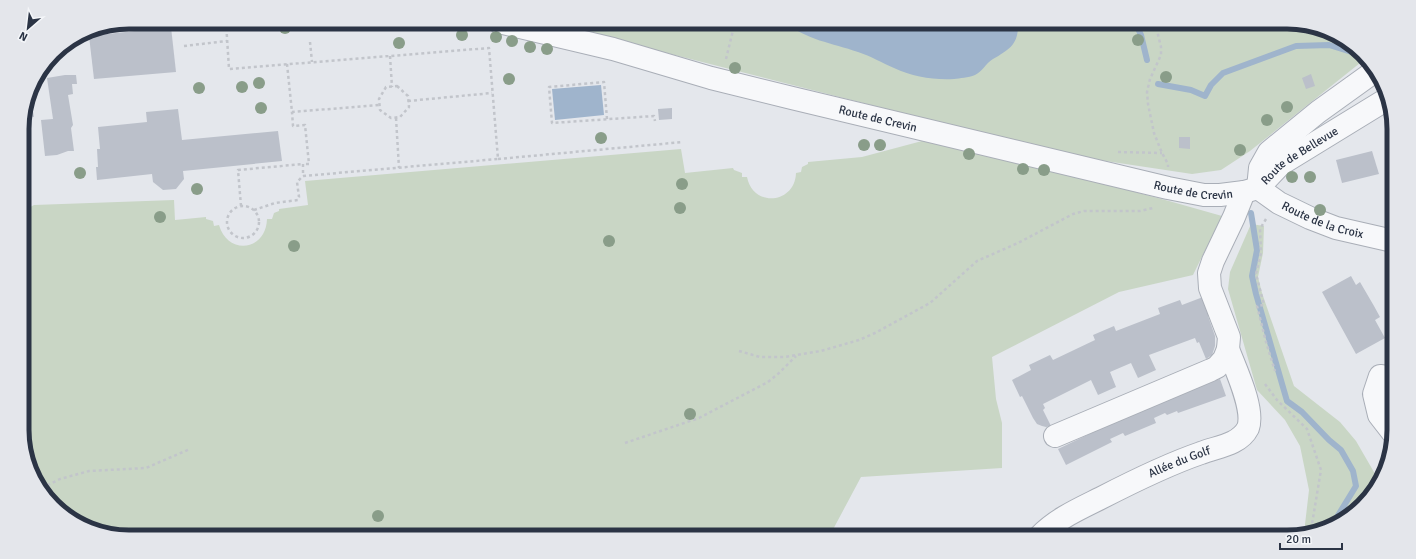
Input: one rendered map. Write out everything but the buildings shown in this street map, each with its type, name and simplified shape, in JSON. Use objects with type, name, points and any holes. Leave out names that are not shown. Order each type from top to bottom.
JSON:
[{"type":"street","name":"Route de Crevin","points":[[529,29],[613,49],[711,78],[1168,188],[1204,195],[1251,190]]},
{"type":"street","name":"Route de Bellevue","points":[[1251,190],[1268,152],[1370,73]]},
{"type":"street","name":"Route de Bellevue","points":[[1251,190],[1281,164],[1384,102]]},
{"type":"street","name":"Route de la Croix","points":[[1251,190],[1310,218],[1336,228],[1387,240]]},
{"type":"street","name":"Allée du Golf","points":[[1048,530],[1063,518],[1149,474],[1202,452],[1232,442],[1240,438],[1247,430],[1249,414],[1243,387],[1228,349],[1229,337],[1210,288],[1209,273],[1213,261],[1234,217],[1251,190]]},
{"type":"street","points":[[1055,436],[1217,367],[1224,359],[1228,349]]},
{"type":"street","points":[[1387,377],[1380,376],[1374,394],[1379,415],[1387,425]]},
{"type":"path","points":[[226,29],[229,68],[489,48],[498,159]]},
{"type":"path","points":[[726,59],[733,29]]},
{"type":"path","points":[[739,352],[760,357],[784,358],[842,346],[875,333],[930,302],[977,261],[1018,243],[1073,214],[1084,211],[1140,211],[1159,204],[1164,198],[1168,188],[1168,164],[1154,133],[1147,92],[1150,79],[1161,55],[1161,47],[1157,29]]},
{"type":"path","points":[[184,46],[227,41]]},
{"type":"path","points":[[310,42],[312,62]]},
{"type":"path","points":[[390,56],[392,87]]},
{"type":"path","points":[[241,206],[238,170],[308,164],[305,125],[293,126],[287,64]]},
{"type":"path","points":[[607,119],[604,82],[549,87],[552,123],[654,116],[655,121]]},
{"type":"path","points":[[396,86],[408,96],[408,101],[408,107],[400,118],[391,118],[380,110],[379,99],[386,87],[396,86]]},
{"type":"path","points":[[408,101],[492,93]]},
{"type":"path","points":[[292,112],[379,105]]},
{"type":"path","points":[[396,118],[399,168]]},
{"type":"path","points":[[254,210],[275,203],[298,200],[297,182],[303,176],[683,142]]},
{"type":"path","points":[[303,164],[303,176]]},
{"type":"path","points":[[241,206],[254,210],[259,220],[257,230],[249,237],[238,237],[230,231],[227,221],[231,211],[241,206]]},
{"type":"path","points":[[1265,220],[1260,229],[1261,253],[1256,274],[1264,305],[1257,306],[1275,371]]},
{"type":"path","points":[[625,443],[699,418],[768,382],[779,374],[796,356]]},
{"type":"path","points":[[1263,381],[1278,400],[1307,429],[1321,470],[1311,527]]},
{"type":"path","points":[[47,486],[60,479],[89,471],[146,468],[190,449]]},
{"type":"green space","points":[[572,29],[1293,29],[1319,34],[1331,39],[1353,54],[1361,62],[1250,151],[1221,170],[1192,174],[1099,160],[926,119]]},
{"type":"green space","points":[[922,141],[1073,176],[1222,216],[1193,275],[1119,292],[992,357],[996,399],[1002,423],[1002,468],[861,477],[833,530],[123,530],[97,525],[85,520],[63,505],[46,485],[34,462],[29,430],[29,208],[34,205],[174,200],[175,220],[206,217],[206,219],[213,221],[214,226],[219,225],[224,235],[230,242],[246,246],[254,243],[260,238],[265,230],[267,219],[272,219],[274,213],[279,211],[279,209],[308,205],[305,181],[681,149],[685,173],[733,168],[734,170],[742,173],[742,177],[747,177],[751,187],[757,194],[765,198],[773,198],[782,196],[789,191],[794,183],[796,173],[801,172],[802,167],[808,164],[808,162],[862,157]]},
{"type":"green space","points":[[1251,224],[1264,226],[1263,253],[1258,277],[1262,293],[1294,386],[1340,422],[1356,441],[1376,476],[1358,501],[1337,517],[1313,527],[1305,528],[1309,490],[1300,446],[1285,420],[1257,390],[1228,289],[1230,272]]},
{"type":"water","points":[[795,29],[1018,29],[1015,41],[1009,49],[991,61],[977,74],[954,79],[938,79],[916,76],[863,54],[802,33]]},
{"type":"water","points":[[601,85],[604,115],[555,120],[552,89]]},
{"type":"waterway","points":[[1138,29],[1147,60]]},
{"type":"waterway","points":[[1158,84],[1191,90],[1205,96],[1211,85],[1223,73],[1296,46],[1329,45],[1349,51]]},
{"type":"waterway","points":[[1251,213],[1257,250],[1252,276],[1287,401],[1302,412],[1329,440],[1341,450],[1353,471],[1356,486],[1337,517]]}]
